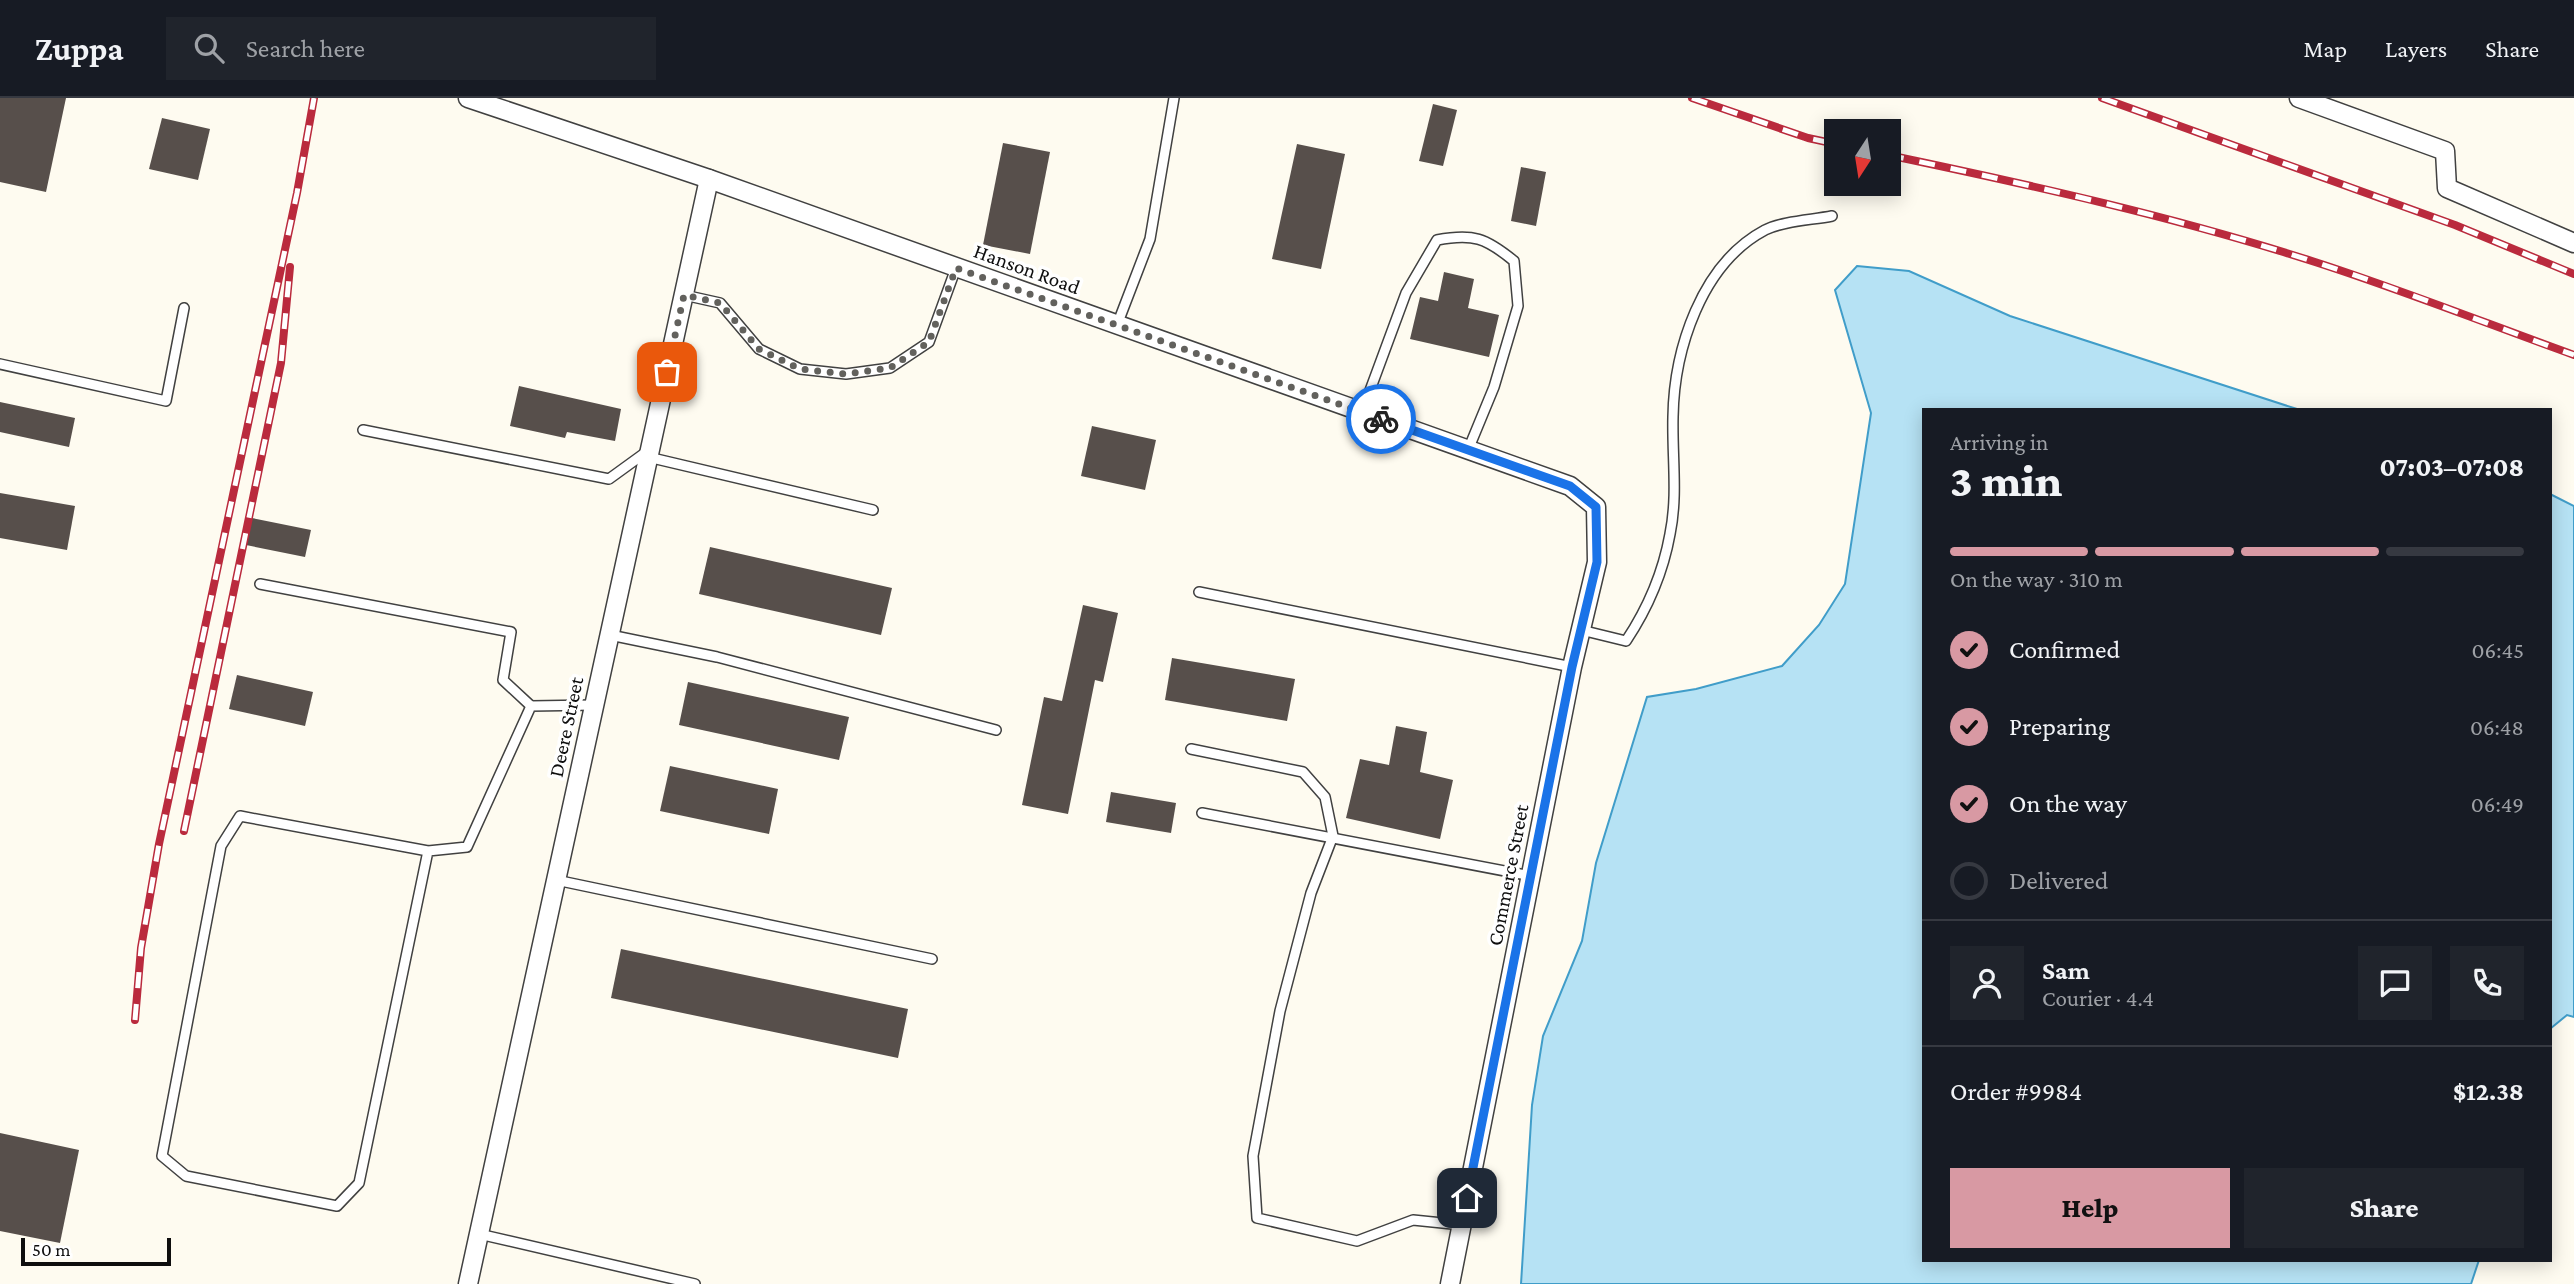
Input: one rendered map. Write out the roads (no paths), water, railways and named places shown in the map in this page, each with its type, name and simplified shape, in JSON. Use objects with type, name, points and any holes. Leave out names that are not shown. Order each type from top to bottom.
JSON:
[{"type":"street","name":"Hanson Road","points":[[468,98],[709,179],[1570,486]]},
{"type":"street","points":[[2299,98],[2445,151],[2446,188],[2574,243]]},
{"type":"street","name":"Deere Street","points":[[468,1284],[709,179]]},
{"type":"street","name":"Commerce Street","points":[[1450,1284],[1572,667],[1597,562],[1596,507],[1570,486]]},
{"type":"lane","points":[[1117,325],[1150,239],[1174,98]]},
{"type":"lane","points":[[1581,631],[1626,641],[1649,606],[1670,534],[1676,476],[1672,418],[1678,362],[1701,298],[1727,259],[1766,229],[1832,216]]},
{"type":"lane","points":[[1362,412],[1406,293],[1437,240],[1461,235],[1491,242],[1514,261],[1518,306],[1494,387],[1468,450]]},
{"type":"lane","points":[[684,295],[720,303],[759,349],[800,369],[846,374],[890,368],[929,342],[956,268]]},
{"type":"lane","points":[[0,364],[166,401],[184,308]]},
{"type":"lane","points":[[363,430],[609,479],[649,453],[873,510]]},
{"type":"lane","points":[[260,584],[511,632],[503,680],[531,706],[594,705]]},
{"type":"lane","points":[[1199,592],[1572,667]]},
{"type":"lane","points":[[610,635],[717,657],[996,730]]},
{"type":"lane","points":[[428,851],[359,1183],[337,1206],[186,1176],[162,1156],[221,846],[240,816],[428,851],[467,847],[531,706]]},
{"type":"lane","points":[[1191,749],[1303,772],[1325,797],[1333,836],[1311,893],[1280,1011],[1253,1156],[1257,1219],[1357,1241],[1413,1220],[1462,1225]]},
{"type":"lane","points":[[1202,813],[1531,876]]},
{"type":"lane","points":[[556,880],[932,959]]},
{"type":"lane","points":[[479,1234],[695,1284]]},
{"type":"water","points":[[1857,266],[1909,271],[2010,316],[2294,408],[1922,408],[1922,1262],[2478,1262],[2471,1284],[1521,1284],[1532,1105],[1543,1036],[1582,941],[1596,863],[1647,697],[1696,689],[1782,666],[1819,625],[1845,584],[1871,413],[1835,290]]},
{"type":"water","points":[[2552,495],[2574,506],[2574,1017],[2567,1015],[2552,1027]]},
{"type":"railway","points":[[135,1020],[141,948],[159,844],[297,193],[314,98]]},
{"type":"railway","points":[[1692,98],[1824,141]]},
{"type":"railway","points":[[2102,98],[2455,225],[2574,274]]},
{"type":"railway","points":[[1901,158],[2103,203],[2263,246],[2380,284],[2574,355]]},
{"type":"railway","points":[[184,831],[281,363],[290,267]]}]
